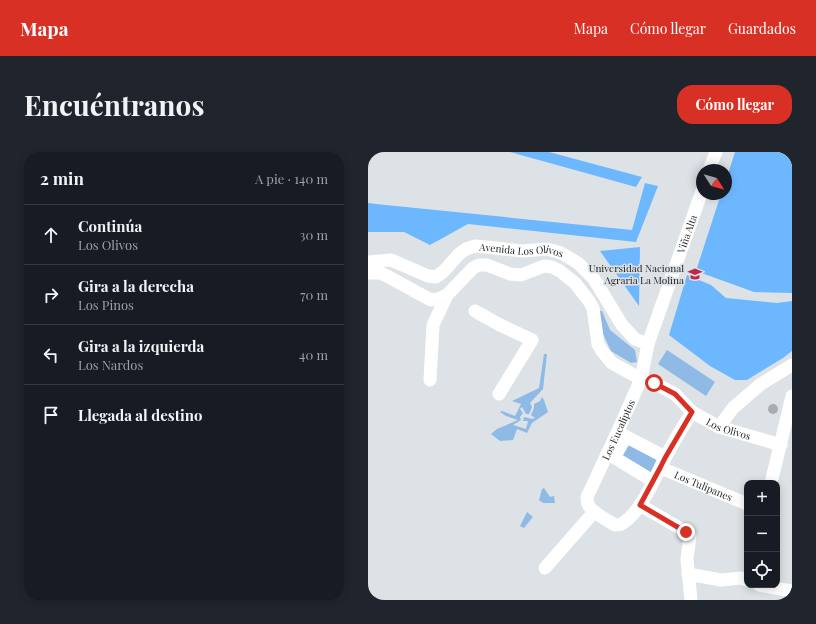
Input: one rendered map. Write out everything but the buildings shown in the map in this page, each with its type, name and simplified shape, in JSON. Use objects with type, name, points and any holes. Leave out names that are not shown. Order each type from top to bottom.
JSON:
[{"type":"street","points":[[712,164],[716,152]]},
{"type":"street","name":"Viña Alta","points":[[648,344],[699,200]]},
{"type":"street","name":"Avenida Los Olivos","points":[[368,262],[391,260],[428,276],[436,276],[444,271],[459,254],[466,249],[475,246],[523,251],[547,249],[561,253],[578,263],[594,279],[622,325],[635,339],[648,344]]},
{"type":"street","name":"Los Olivos","points":[[447,295],[473,268],[479,265],[487,265],[515,275],[521,275],[544,266],[560,270],[575,283],[593,308],[598,344],[612,363],[641,379],[654,383],[675,394],[692,412],[719,427],[781,445]]},
{"type":"street","points":[[368,273],[380,273],[387,276],[431,300],[447,295]]},
{"type":"street","points":[[430,380],[433,325],[447,295]]},
{"type":"street","points":[[475,312],[532,340],[499,394]]},
{"type":"street","name":"Los Eucaliptos","points":[[594,512],[587,502],[587,497],[622,435],[641,379],[648,344]]},
{"type":"street","points":[[719,427],[733,408],[761,384],[792,366]]},
{"type":"street","points":[[772,480],[792,396]]},
{"type":"street","points":[[545,568],[594,512],[614,525],[622,524],[631,517],[640,505],[692,412]]},
{"type":"street","points":[[622,435],[615,458],[653,481]]},
{"type":"street","name":"Los Tulipanes","points":[[622,435],[663,463],[744,503]]},
{"type":"street","points":[[640,505],[688,533],[690,536],[687,559],[691,600]]},
{"type":"street","points":[[688,574],[721,580],[744,579]]},
{"type":"street","points":[[776,588],[792,591]]},
{"type":"shaded area","points":[[510,152],[549,152],[642,177],[636,187]]},
{"type":"shaded area","points":[[735,152],[792,152],[792,293],[754,292],[696,271],[719,200],[732,200],[731,164]]},
{"type":"shaded area","points":[[645,183],[658,186],[636,242],[468,224],[430,245],[404,232],[368,232],[368,203],[632,230]]},
{"type":"shaded area","points":[[640,247],[639,306],[600,251]]},
{"type":"shaded area","points":[[687,275],[711,285],[726,298],[777,303],[792,301],[792,351],[747,380],[735,380],[710,366],[669,335]]},
{"type":"shaded area","points":[[598,311],[602,311],[610,330],[635,350],[637,362],[631,363],[611,351],[602,332]]},
{"type":"shaded area","points":[[667,350],[715,382],[706,396],[658,364]]},
{"type":"shaded area","points":[[544,354],[547,354],[543,389],[530,403],[532,407],[529,414],[526,414],[522,407],[520,409],[523,413],[520,417],[521,420],[513,425],[526,429],[528,421],[523,421],[524,417],[532,419],[535,418],[531,415],[534,404],[540,401],[542,397],[548,412],[532,423],[527,433],[517,429],[513,440],[500,441],[491,434],[497,429],[518,420],[506,416],[500,412],[502,411],[515,416],[521,404],[512,401],[539,388]]},
{"type":"shaded area","points":[[625,441],[660,460],[652,476],[617,458]]},
{"type":"shaded area","points":[[544,488],[550,497],[554,496],[555,503],[543,503],[539,500],[542,489]]},
{"type":"shaded area","points":[[527,512],[533,517],[524,528],[520,526]]},
{"type":"place","name":"Universidad Nacional Agraria La Molina","points":[[695,274]]},
{"type":"route","points":[[654,383],[675,394],[692,412],[640,505],[686,532]]}]
